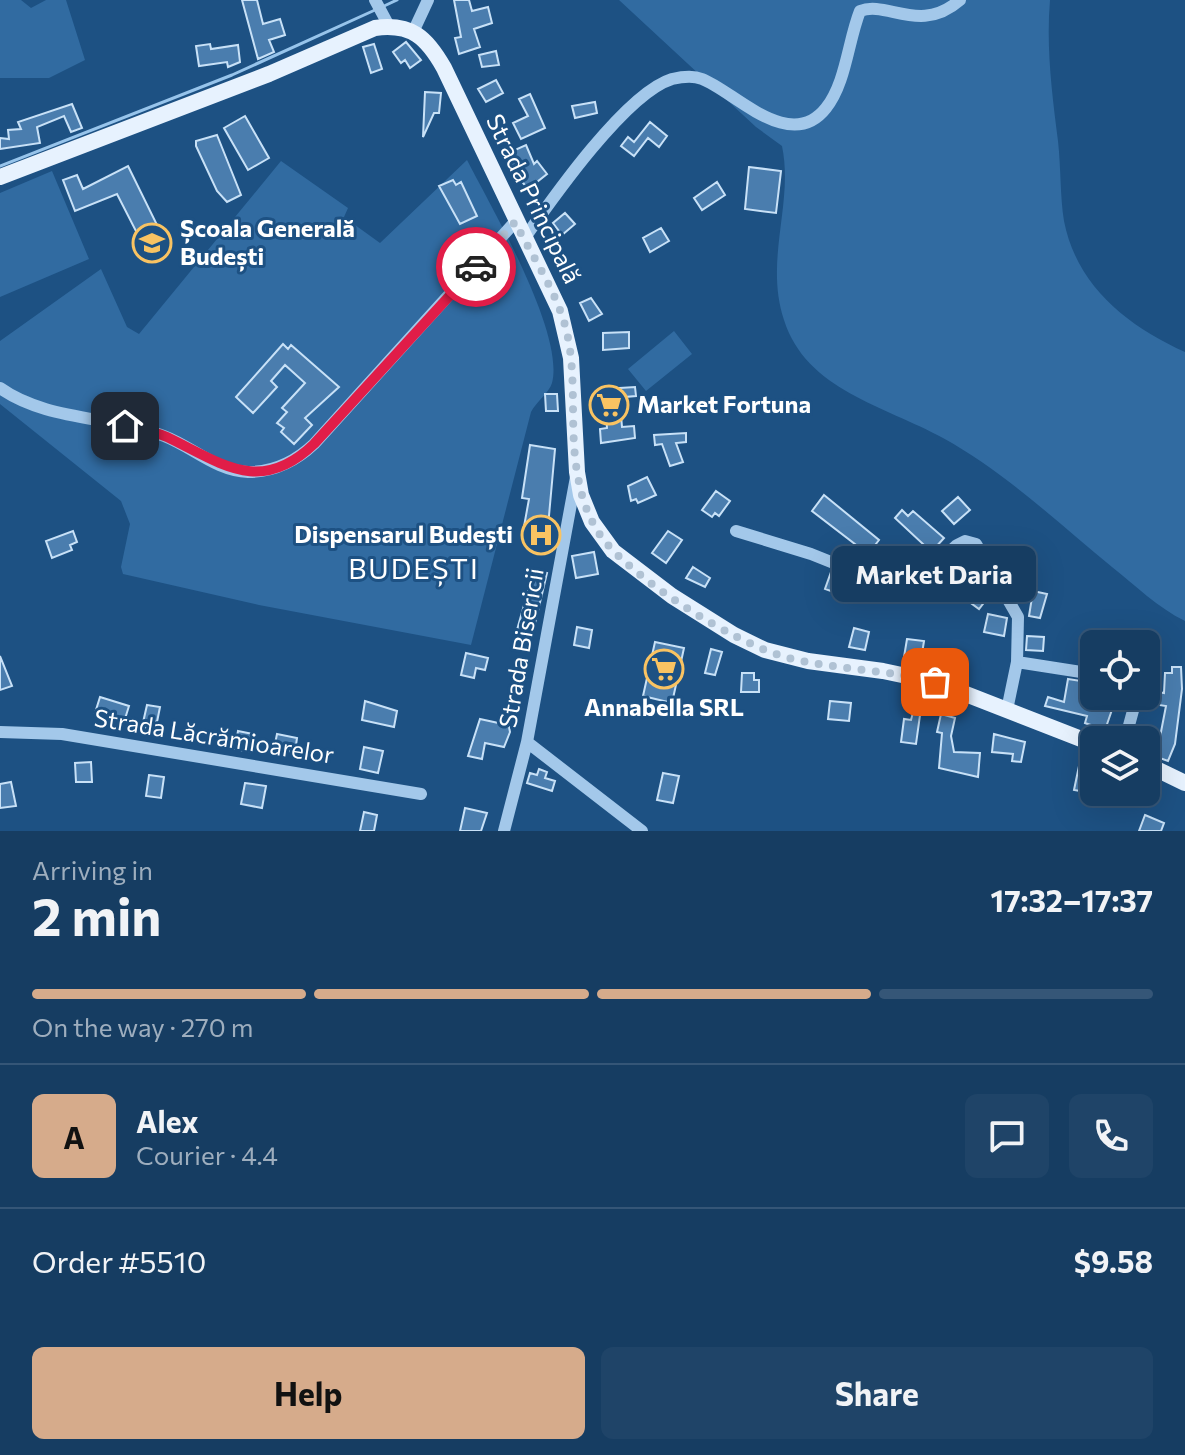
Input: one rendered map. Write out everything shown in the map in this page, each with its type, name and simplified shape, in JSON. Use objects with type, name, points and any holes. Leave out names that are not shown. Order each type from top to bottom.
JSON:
[{"type":"main road","points":[[0,177],[269,74],[375,28],[382,12],[414,30]]},
{"type":"main road","name":"Strada Principală","points":[[414,30],[433,49],[444,68],[515,222],[554,297],[568,339],[577,472],[586,509],[613,551],[652,582],[734,635],[790,658],[935,682],[1080,739]]},
{"type":"main road","points":[[1160,771],[1185,783]]},
{"type":"street","points":[[414,30],[428,0]]},
{"type":"street","points":[[524,239],[581,164],[630,109],[663,83],[685,77],[704,79],[751,110],[788,124],[801,123],[827,108],[860,11],[873,5],[925,16],[950,9],[960,0]]},
{"type":"street","points":[[0,388],[33,404],[161,434],[238,471],[277,467],[291,462],[314,444],[515,222]]},
{"type":"street","name":"Strada Bisericii","points":[[504,831],[527,742],[577,472]]},
{"type":"street","points":[[736,531],[811,554],[906,592],[957,545],[965,541],[976,544],[1018,617],[1017,662],[1007,710]]},
{"type":"street","points":[[1017,662],[1080,672]]},
{"type":"street","name":"Strada Lăcrămioarelor","points":[[0,732],[62,734],[421,794]]},
{"type":"street","points":[[527,742],[642,831]]},
{"type":"shaded area","points":[[0,0],[21,0],[31,8],[46,0],[66,0],[85,60],[49,78],[0,78]]},
{"type":"shaded area","points":[[619,0],[1050,0],[1050,70],[1064,221],[1071,245],[1080,266],[1108,302],[1144,330],[1185,352],[1185,621],[1147,596],[988,466],[943,438],[850,393],[810,363],[795,344],[784,320],[779,297],[778,253],[785,189],[782,146],[756,127]]},
{"type":"shaded area","points":[[467,160],[523,270],[548,334],[553,361],[552,383],[531,412],[471,645],[259,605],[123,574],[121,567],[130,524],[121,501],[0,404],[0,341],[101,269],[127,327],[139,334],[281,161],[348,208],[344,217],[380,243]]},
{"type":"shaded area","points":[[52,171],[89,259],[0,297],[0,193]]},
{"type":"shaded area","points":[[674,331],[692,354],[646,391],[628,369]]},
{"type":"building","points":[[242,0],[257,0],[263,24],[280,19],[285,35],[269,40],[274,52],[258,59]]},
{"type":"building","points":[[454,0],[469,0],[472,11],[488,7],[492,23],[474,29],[480,47],[459,54],[455,38],[461,37]]},
{"type":"building","points":[[406,42],[421,60],[410,68],[405,60],[401,63],[393,52]]},
{"type":"building","points":[[210,44],[211,49],[238,45],[240,62],[228,67],[227,62],[199,66],[196,46]]},
{"type":"building","points":[[374,44],[382,69],[371,73],[363,47]]},
{"type":"building","points":[[496,51],[499,65],[482,67],[479,55]]},
{"type":"building","points":[[496,80],[503,93],[486,102],[478,89]]},
{"type":"building","points":[[425,92],[441,93],[439,113],[434,113],[423,137]]},
{"type":"building","points":[[530,94],[545,128],[521,139],[513,123],[528,116],[519,99]]},
{"type":"building","points":[[595,102],[597,113],[575,118],[572,106]]},
{"type":"building","points":[[72,104],[82,128],[71,132],[64,116],[37,127],[40,143],[0,149],[0,138],[9,139],[8,130],[21,129],[18,122]]},
{"type":"building","points":[[245,116],[269,158],[248,170],[224,128]]},
{"type":"building","points":[[650,122],[667,136],[659,147],[648,138],[634,156],[621,146],[628,137],[634,142]]},
{"type":"building","points":[[217,135],[241,195],[227,202],[217,191],[196,146],[196,141]]},
{"type":"building","points":[[526,145],[534,164],[537,161],[547,174],[528,189],[515,173],[513,176],[504,155]]},
{"type":"building","points":[[128,166],[159,229],[140,239],[117,194],[75,211],[63,180],[77,175],[83,189]]},
{"type":"building","points":[[749,167],[781,171],[776,213],[745,209]]},
{"type":"building","points":[[453,180],[456,185],[461,182],[477,216],[460,224],[439,186]]},
{"type":"building","points":[[717,182],[725,195],[702,210],[694,198]]},
{"type":"building","points":[[565,213],[575,224],[562,235],[553,223]]},
{"type":"building","points":[[661,228],[669,241],[650,252],[643,238]]},
{"type":"building","points":[[591,298],[602,314],[589,321],[580,303]]},
{"type":"building","points":[[629,332],[629,348],[603,350],[603,333]]},
{"type":"building","points":[[283,344],[288,349],[291,345],[339,387],[305,418],[312,425],[294,444],[281,432],[284,428],[277,423],[287,412],[282,408],[305,383],[285,365],[271,381],[277,387],[253,413],[236,397]]},
{"type":"building","points":[[635,387],[636,396],[625,397],[625,402],[620,403],[622,427],[634,426],[635,438],[601,443],[600,429],[607,428],[604,389]]},
{"type":"building","points":[[545,394],[557,394],[558,411],[546,411]]},
{"type":"building","points":[[686,433],[686,442],[676,443],[683,462],[670,466],[662,444],[655,445],[654,435]]},
{"type":"building","points":[[530,445],[555,449],[546,549],[531,548],[531,532],[523,532],[529,499],[522,498]]},
{"type":"building","points":[[647,477],[656,495],[638,503],[636,499],[631,501],[628,486]]},
{"type":"building","points":[[716,491],[730,501],[719,516],[715,513],[712,517],[702,510]]},
{"type":"building","points":[[824,495],[879,540],[868,554],[812,511]]},
{"type":"building","points":[[958,497],[970,510],[954,524],[942,511]]},
{"type":"building","points":[[902,510],[908,516],[913,511],[944,538],[916,569],[905,561],[923,544],[895,518]]},
{"type":"building","points":[[73,531],[77,542],[70,545],[72,550],[52,558],[46,541]]},
{"type":"building","points":[[668,531],[682,540],[666,563],[652,553]]},
{"type":"building","points":[[594,552],[598,574],[576,578],[572,556]]},
{"type":"building","points":[[693,567],[710,578],[705,587],[686,578]]},
{"type":"building","points":[[534,570],[547,573],[531,640],[515,637]]},
{"type":"building","points":[[831,572],[869,587],[865,597],[844,590],[842,595],[825,589]]},
{"type":"building","points":[[1015,573],[1033,577],[1029,598],[1016,595],[1012,588]]},
{"type":"building","points":[[974,585],[989,596],[979,609],[964,598]]},
{"type":"building","points":[[1033,591],[1047,594],[1040,618],[1029,616]]},
{"type":"building","points":[[988,614],[1007,618],[1004,636],[984,632]]},
{"type":"building","points":[[577,627],[592,630],[589,648],[574,645]]},
{"type":"building","points":[[854,628],[869,632],[865,650],[849,647]]},
{"type":"building","points":[[1027,636],[1044,637],[1043,651],[1026,650]]},
{"type":"building","points":[[907,639],[924,641],[921,660],[904,657]]},
{"type":"building","points":[[655,642],[684,648],[672,703],[643,696]]},
{"type":"building","points":[[711,649],[722,652],[715,675],[705,673]]},
{"type":"building","points":[[466,653],[488,658],[485,670],[476,668],[474,678],[461,675]]},
{"type":"building","points":[[0,656],[12,686],[0,690]]},
{"type":"building","points":[[1172,667],[1181,667],[1182,689],[1175,744],[1168,761],[1160,758],[1160,737],[1166,706],[1160,705],[1160,692],[1164,693],[1165,673],[1172,673]]},
{"type":"building","points":[[742,673],[754,673],[754,680],[759,680],[759,692],[741,692]]},
{"type":"building","points":[[1068,679],[1080,681],[1080,710],[1112,710],[1106,726],[1094,726],[1085,723],[1087,716],[1045,706],[1048,697],[1064,702]]},
{"type":"building","points":[[918,694],[933,698],[930,711],[921,708],[916,744],[901,742],[904,719],[911,720]]},
{"type":"building","points":[[100,697],[129,706],[124,722],[95,713]]},
{"type":"building","points":[[365,701],[397,711],[394,727],[362,720]]},
{"type":"building","points":[[830,701],[851,703],[849,721],[828,719]]},
{"type":"building","points":[[147,705],[160,707],[157,722],[152,721],[150,728],[142,727]]},
{"type":"building","points":[[941,714],[955,718],[951,736],[954,752],[980,753],[978,777],[939,768],[942,733],[937,732]]},
{"type":"building","points":[[480,719],[503,724],[509,727],[510,732],[504,747],[485,743],[482,759],[468,756]]},
{"type":"building","points":[[238,731],[253,734],[250,752],[235,749]]},
{"type":"building","points":[[277,734],[297,738],[295,752],[274,749]]},
{"type":"building","points":[[994,734],[1025,742],[1021,762],[1012,761],[1013,754],[992,752]]},
{"type":"building","points":[[364,747],[383,751],[378,773],[360,769]]},
{"type":"building","points":[[91,762],[92,782],[76,782],[75,763]]},
{"type":"building","points":[[1079,766],[1080,766],[1080,791],[1074,790]]},
{"type":"building","points":[[539,769],[547,772],[545,778],[555,781],[552,791],[527,783],[530,773],[537,775]]},
{"type":"building","points":[[663,773],[679,776],[673,803],[657,800]]},
{"type":"building","points":[[149,775],[164,777],[161,798],[146,796]]},
{"type":"building","points":[[11,782],[16,806],[0,808],[0,784]]},
{"type":"building","points":[[245,783],[266,786],[262,808],[241,804]]},
{"type":"building","points":[[465,808],[487,813],[481,831],[460,831]]},
{"type":"building","points":[[364,812],[377,815],[374,831],[360,831]]},
{"type":"building","points":[[1145,815],[1164,823],[1161,831],[1139,831]]},
{"type":"waterway","points":[[382,7],[397,0]]},
{"type":"waterway","points":[[0,166],[232,75],[375,10]]},
{"type":"way so far","points":[[476,267],[515,222],[565,324],[573,380],[581,495],[592,522],[613,551],[672,596],[715,624],[765,650],[790,658],[935,682]]},
{"type":"place","name":"Școala Generală Budești","points":[[152,243]]},
{"type":"place","name":"Market Fortuna","points":[[609,405]]},
{"type":"place","name":"Dispensarul Budești","points":[[541,535]]},
{"type":"place","name":"Annabella SRL","points":[[664,669]]},
{"type":"place","name":"Market Daria","points":[[935,682]]},
{"type":"district","name":"BUDEȘTI","points":[[414,569]]},
{"type":"route","points":[[125,426],[161,434],[208,460],[238,471],[262,471],[291,462],[314,444],[476,267]]}]
